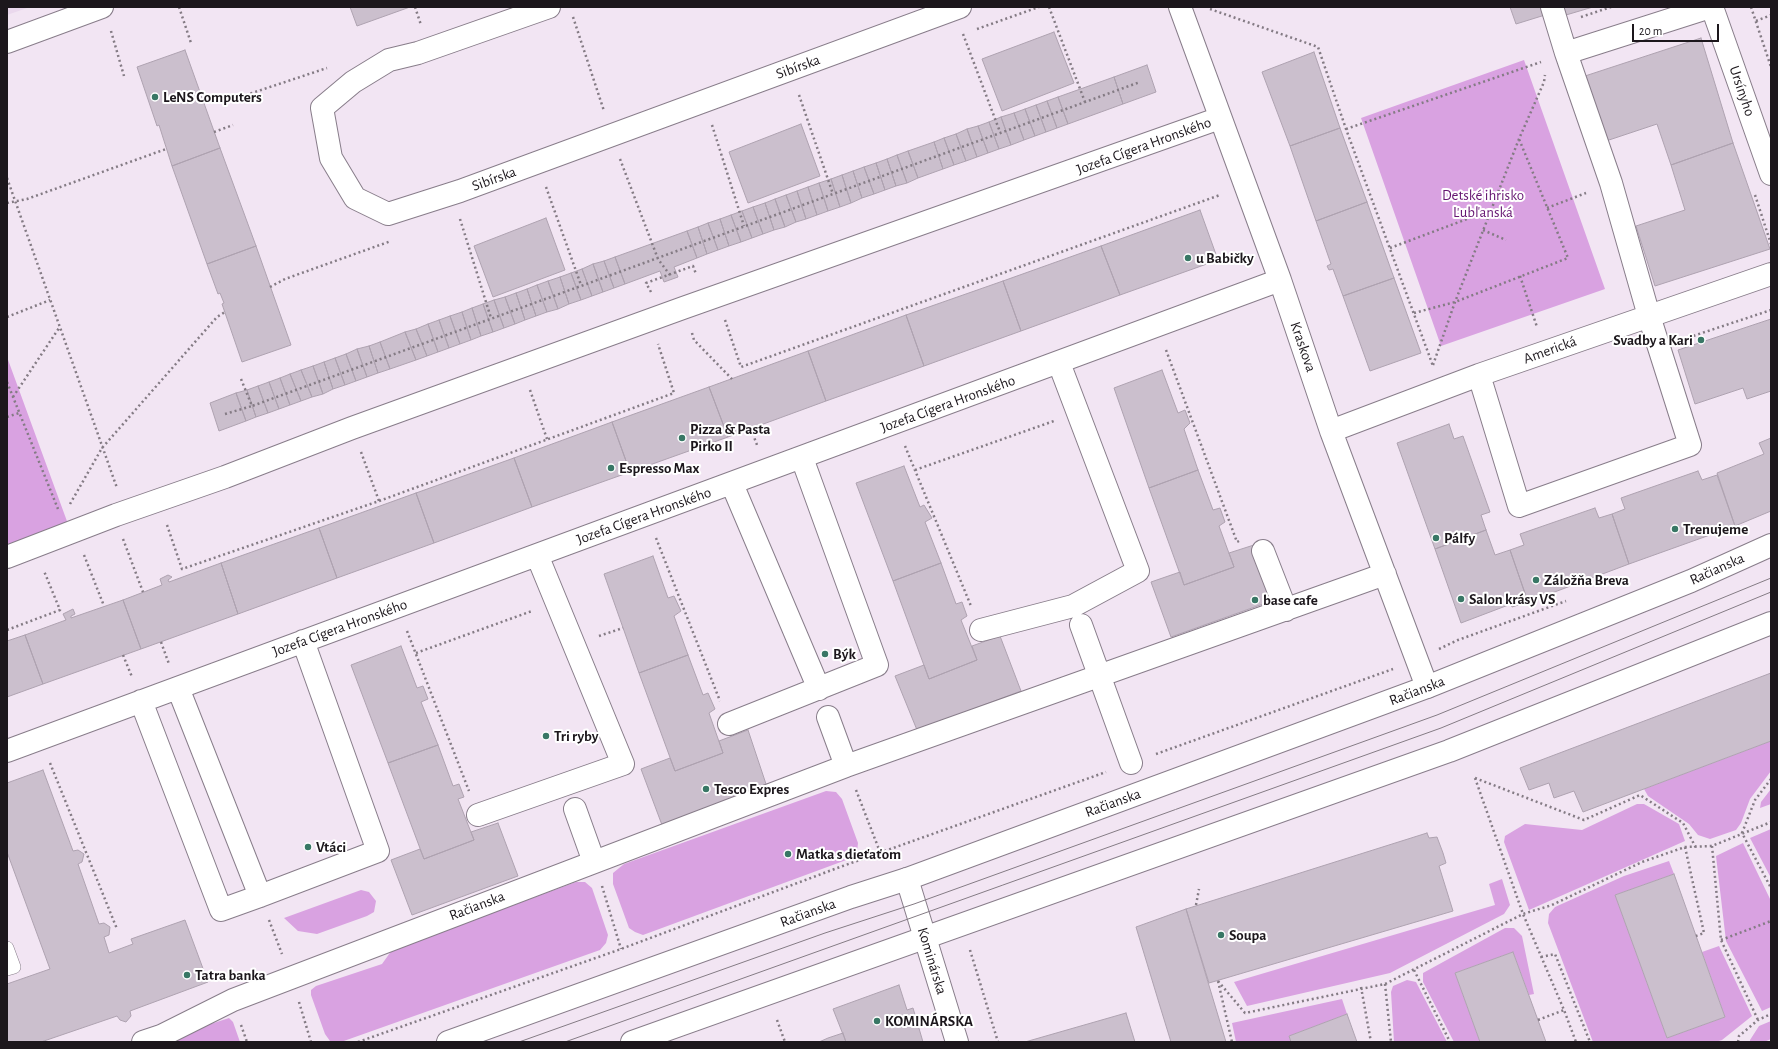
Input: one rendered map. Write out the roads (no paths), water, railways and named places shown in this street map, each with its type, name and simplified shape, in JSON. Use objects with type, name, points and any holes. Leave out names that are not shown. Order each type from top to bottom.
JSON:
[{"type":"street","points":[[7,42],[102,7]]},
{"type":"street","name":"Sibírska","points":[[549,7],[418,53],[389,60],[353,82],[322,108],[332,158],[355,198],[388,214],[460,191],[960,7]]},
{"type":"street","name":"Kraskova","points":[[1180,7],[1280,280],[1331,431],[1427,687]]},
{"type":"street","points":[[1479,375],[1519,506],[1690,445],[1649,316],[1611,183],[1556,57],[1552,7]]},
{"type":"street","points":[[1556,57],[1711,7]]},
{"type":"street","name":"Ursínyho","points":[[1711,7],[1770,169]]},
{"type":"street","name":"Jozefa Cígera Hronského","points":[[7,557],[116,515],[225,477],[352,428],[521,368],[691,305],[1220,118]]},
{"type":"street","name":"Americká","points":[[1331,431],[1479,375],[1771,274]]},
{"type":"street","name":"Jozefa Cígera Hronského","points":[[7,752],[303,641],[1157,327],[1280,280]]},
{"type":"street","points":[[981,630],[1074,606],[1138,571],[1059,363]]},
{"type":"street","points":[[729,724],[877,665],[802,458]]},
{"type":"street","points":[[732,484],[819,689]]},
{"type":"street","name":"Račianska","points":[[448,1042],[851,897],[906,879],[1427,687],[1691,581],[1771,545]]},
{"type":"street","points":[[1263,552],[1286,610]]},
{"type":"street","points":[[478,815],[623,764],[537,555]]},
{"type":"street","name":"Račianska","points":[[152,1039],[233,1000],[846,766],[1384,574]]},
{"type":"street","points":[[632,1042],[1449,751],[1771,623]]},
{"type":"street","points":[[1080,625],[1131,763]]},
{"type":"street","points":[[141,701],[221,910],[260,896],[378,851],[303,641]]},
{"type":"street","points":[[178,688],[260,896]]},
{"type":"street","points":[[828,717],[846,766]]},
{"type":"street","points":[[575,809],[594,862]]},
{"type":"street","name":"Kominárska","points":[[906,879],[957,1042]]},
{"type":"lane","points":[[7,948],[14,966],[7,969]]},
{"type":"tram line","points":[[519,1042],[825,933],[914,904],[1437,715],[1771,578]]},
{"type":"tram line","points":[[565,1042],[1441,728],[1771,592]]},
{"type":"place","name":"LeNS Computers","points":[[155,97]]},
{"type":"place","name":"u Babičky","points":[[1188,258]]},
{"type":"place","name":"Svadby a Kari","points":[[1701,340]]},
{"type":"place","name":"Pizza & Pasta Pirko II","points":[[682,438]]},
{"type":"place","name":"Espresso Max","points":[[611,468]]},
{"type":"place","name":"Trenujeme","points":[[1675,529]]},
{"type":"place","name":"Pálfy","points":[[1436,538]]},
{"type":"place","name":"Záložňa Breva","points":[[1536,580]]},
{"type":"place","name":"Salon krásy VS","points":[[1461,599]]},
{"type":"place","name":"base cafe","points":[[1255,600]]},
{"type":"place","name":"Býk","points":[[825,654]]},
{"type":"place","name":"Tri ryby","points":[[546,736]]},
{"type":"place","name":"Tesco Expres","points":[[706,789]]},
{"type":"place","name":"Vtáci","points":[[308,847]]},
{"type":"place","name":"Matka s dieťaťom","points":[[788,854]]},
{"type":"place","name":"Soupa","points":[[1221,935]]},
{"type":"place","name":"Tatra banka","points":[[187,975]]},
{"type":"place","name":"KOMINÁRSKA","points":[[877,1021]]},
{"type":"park label","name":"Detské ihrisko Ľubľanská","points":[[1483,204]]}]
